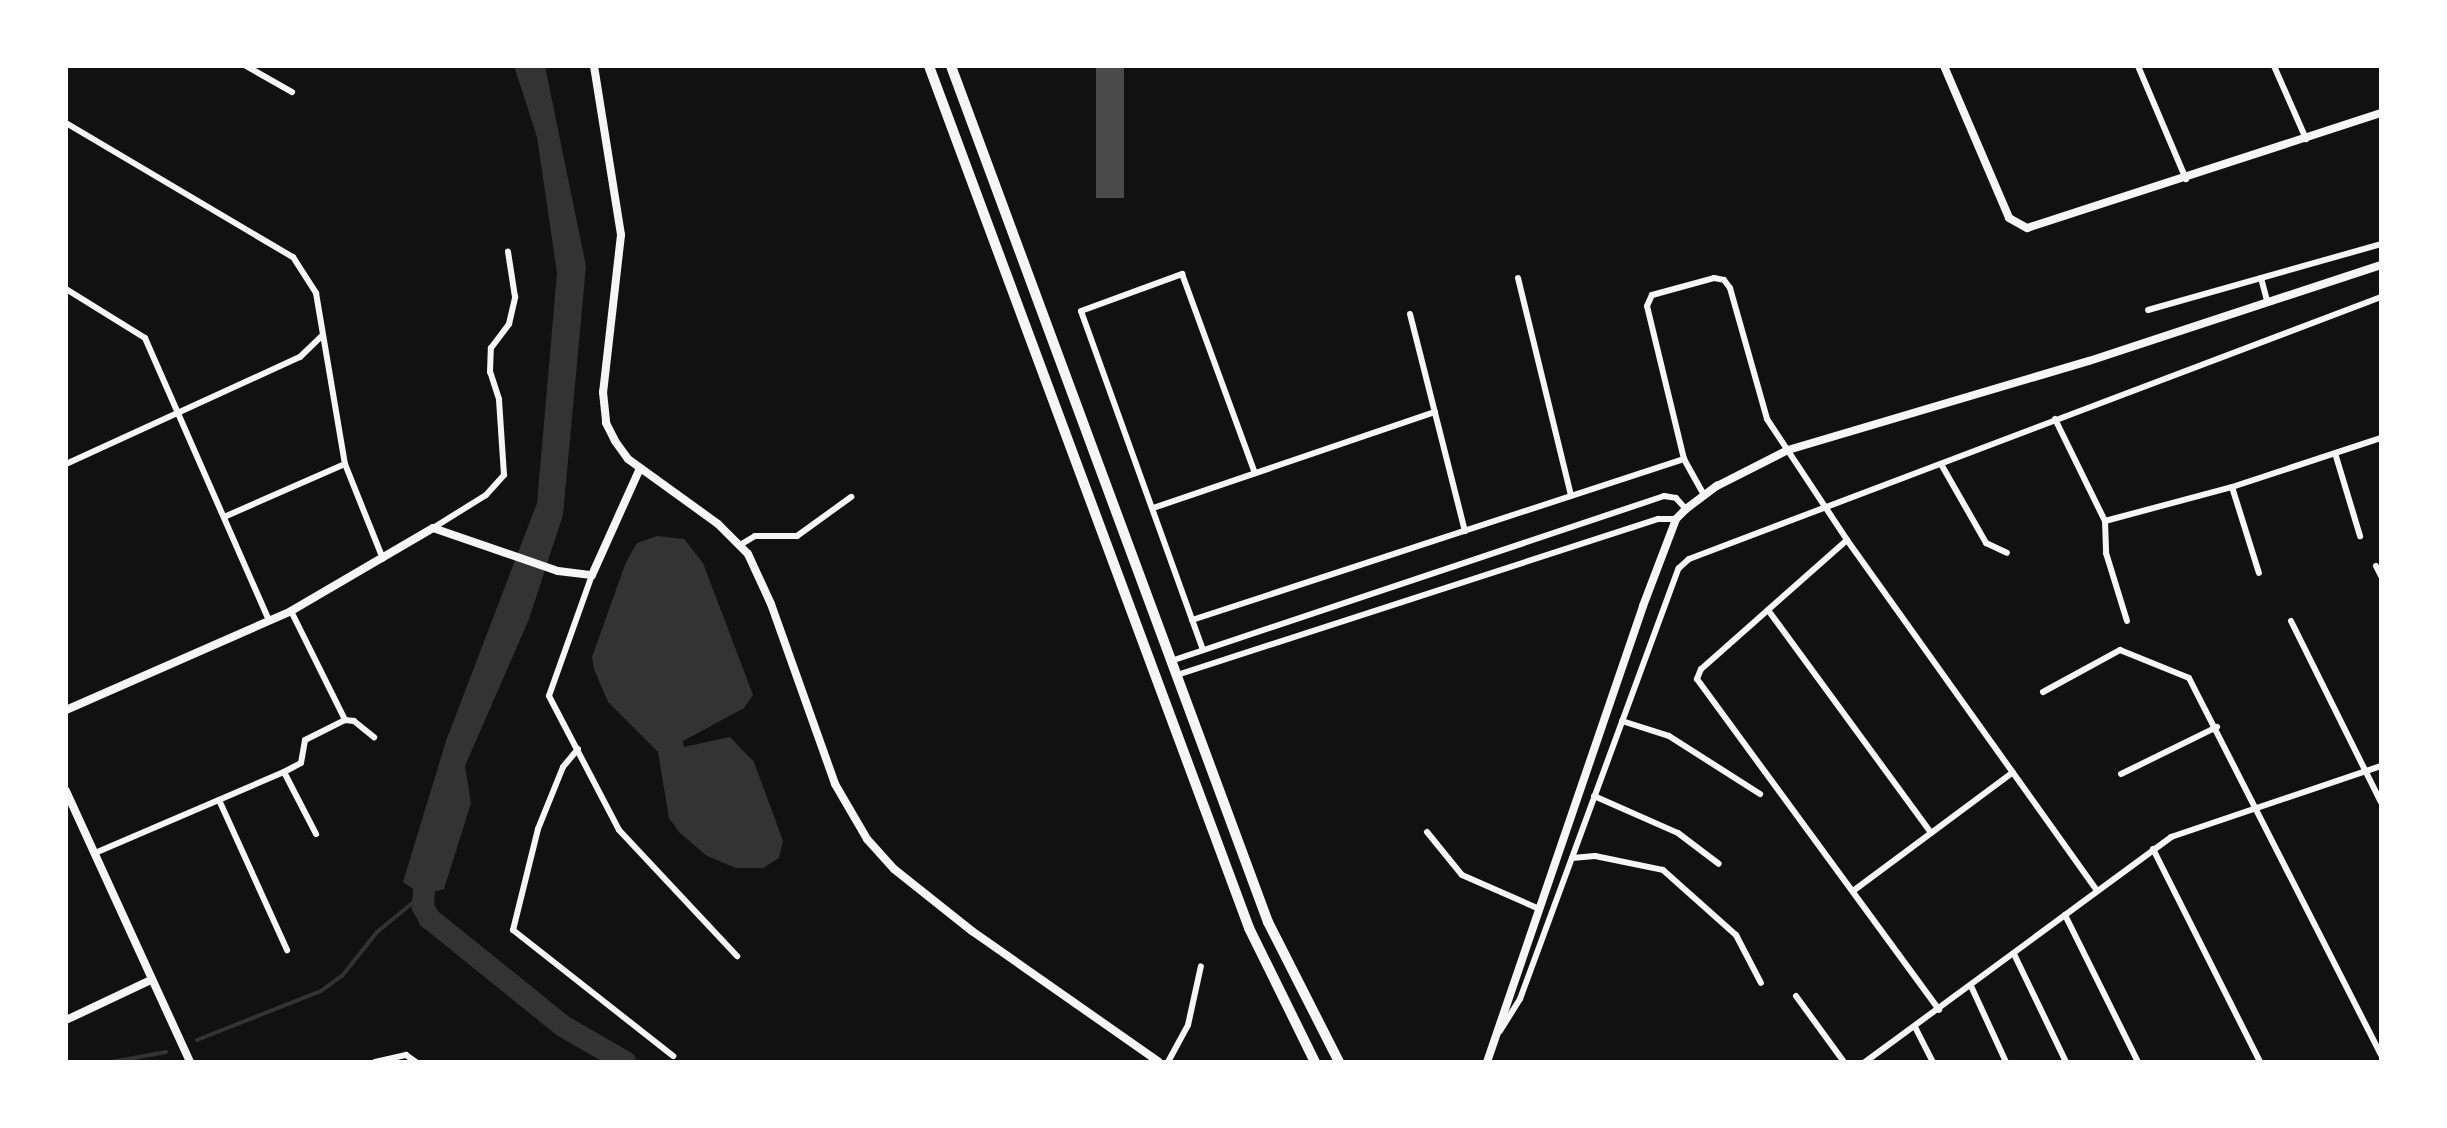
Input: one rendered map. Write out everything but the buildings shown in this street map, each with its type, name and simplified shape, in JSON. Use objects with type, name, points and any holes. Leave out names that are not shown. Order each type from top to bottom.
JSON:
[{"type":"highway","points":[[929,66],[1249,928],[1315,1062]]},
{"type":"highway","points":[[951,66],[1268,922],[1339,1062]]},
{"type":"street","points":[[246,66],[292,92]]},
{"type":"street","points":[[594,66],[621,235],[604,382],[606,423],[621,450],[740,545],[771,604],[835,784],[867,839],[894,869],[972,931],[1159,1062]]},
{"type":"street","points":[[1944,66],[2009,218],[2017,227],[2027,228],[2186,179],[2381,113]]},
{"type":"street","points":[[2138,66],[2186,179]]},
{"type":"street","points":[[2274,66],[2306,139]]},
{"type":"street","points":[[66,123],[293,257],[316,293],[345,464],[383,559]]},
{"type":"street","points":[[2148,310],[2381,244]]},
{"type":"street","points":[[66,710],[291,611],[486,495],[504,475],[499,399],[490,372],[491,348],[509,324],[515,297],[508,252]]},
{"type":"street","points":[[1487,1062],[1537,908],[1676,519],[1686,509],[1704,495],[1788,450],[2089,361],[2381,265]]},
{"type":"street","points":[[1203,650],[1081,311],[1182,274],[1255,473]]},
{"type":"street","points":[[1518,278],[1571,496]]},
{"type":"street","points":[[1704,495],[1684,459],[1647,306],[1652,295],[1714,278],[1724,280],[1730,288],[1767,419],[1847,540],[2097,891]]},
{"type":"street","points":[[2261,278],[2267,300]]},
{"type":"street","points":[[66,289],[145,338],[269,620]]},
{"type":"street","points":[[1495,1036],[1520,999],[1679,568],[1704,551],[2381,297]]},
{"type":"street","points":[[1410,314],[1465,531]]},
{"type":"street","points":[[66,464],[300,357],[322,336]]},
{"type":"street","points":[[1153,508],[1435,412]]},
{"type":"street","points":[[2055,419],[2105,521],[2106,553],[2127,621]]},
{"type":"street","points":[[2105,521],[2232,487],[2381,438]]},
{"type":"street","points":[[2335,453],[2360,536]]},
{"type":"street","points":[[1192,620],[1684,459]]},
{"type":"street","points":[[224,517],[345,464]]},
{"type":"street","points":[[1941,464],[1986,543],[2007,553]]},
{"type":"street","points":[[640,468],[592,575],[549,688],[619,830],[737,956]]},
{"type":"street","points":[[2232,487],[2259,573]]},
{"type":"street","points":[[1171,661],[1664,496],[1676,498],[1686,509]]},
{"type":"street","points":[[740,545],[755,536],[797,536],[851,497]]},
{"type":"street","points":[[1176,675],[1658,519],[1676,519]]},
{"type":"street","points":[[433,528],[523,556],[558,571],[592,575]]},
{"type":"street","points":[[1847,540],[1701,669],[1701,689],[1939,1010]]},
{"type":"street","points":[[2376,566],[2381,576]]},
{"type":"street","points":[[1768,610],[1931,833]]},
{"type":"street","points":[[291,611],[345,720]]},
{"type":"street","points":[[2291,621],[2381,802]]},
{"type":"street","points":[[2043,692],[2120,650],[2189,678],[2217,727],[2381,1055]]},
{"type":"street","points":[[95,853],[301,763],[305,740],[345,720],[354,721],[374,737]]},
{"type":"street","points":[[1622,721],[1669,736],[1760,794]]},
{"type":"street","points":[[2121,774],[2217,727]]},
{"type":"street","points":[[578,749],[563,767],[538,829],[513,930],[673,1056]]},
{"type":"street","points":[[1868,1061],[2171,837],[2381,766]]},
{"type":"street","points":[[284,772],[316,834]]},
{"type":"street","points":[[1853,891],[2013,772]]},
{"type":"street","points":[[66,791],[190,1062]]},
{"type":"street","points":[[1594,796],[1678,833],[1719,864]]},
{"type":"street","points":[[219,800],[287,950]]},
{"type":"street","points":[[1427,832],[1462,875],[1537,908]]},
{"type":"street","points":[[2153,849],[2260,1062]]},
{"type":"street","points":[[1572,858],[1595,856],[1663,870],[1736,935],[1761,983]]},
{"type":"street","points":[[2065,915],[2138,1062]]},
{"type":"street","points":[[2014,954],[2066,1062]]},
{"type":"street","points":[[1168,1062],[1188,1025],[1201,966]]},
{"type":"street","points":[[66,1020],[151,980]]},
{"type":"street","points":[[1971,986],[2006,1062]]},
{"type":"street","points":[[1796,996],[1844,1062]]},
{"type":"street","points":[[1915,1027],[1933,1062]]},
{"type":"street","points":[[375,1062],[406,1055],[416,1062]]},
{"type":"shaded area","points":[[514,66],[545,66],[586,266],[563,515],[529,619],[465,766],[471,803],[444,889],[422,895],[403,882],[446,741],[537,503],[557,273],[537,137]]},
{"type":"shaded area","points":[[657,536],[684,539],[703,563],[753,695],[744,708],[683,741],[684,747],[730,737],[754,762],[783,841],[779,858],[763,868],[736,868],[707,856],[680,833],[669,818],[658,752],[608,702],[594,669],[592,657],[626,562],[637,543]]},
{"type":"waterway","points":[[426,869],[423,907],[429,918],[563,1026],[625,1062]]},
{"type":"waterway","points":[[197,1040],[321,991],[342,976],[377,932],[422,895]]},
{"type":"waterway","points":[[112,1062],[166,1052]]}]
